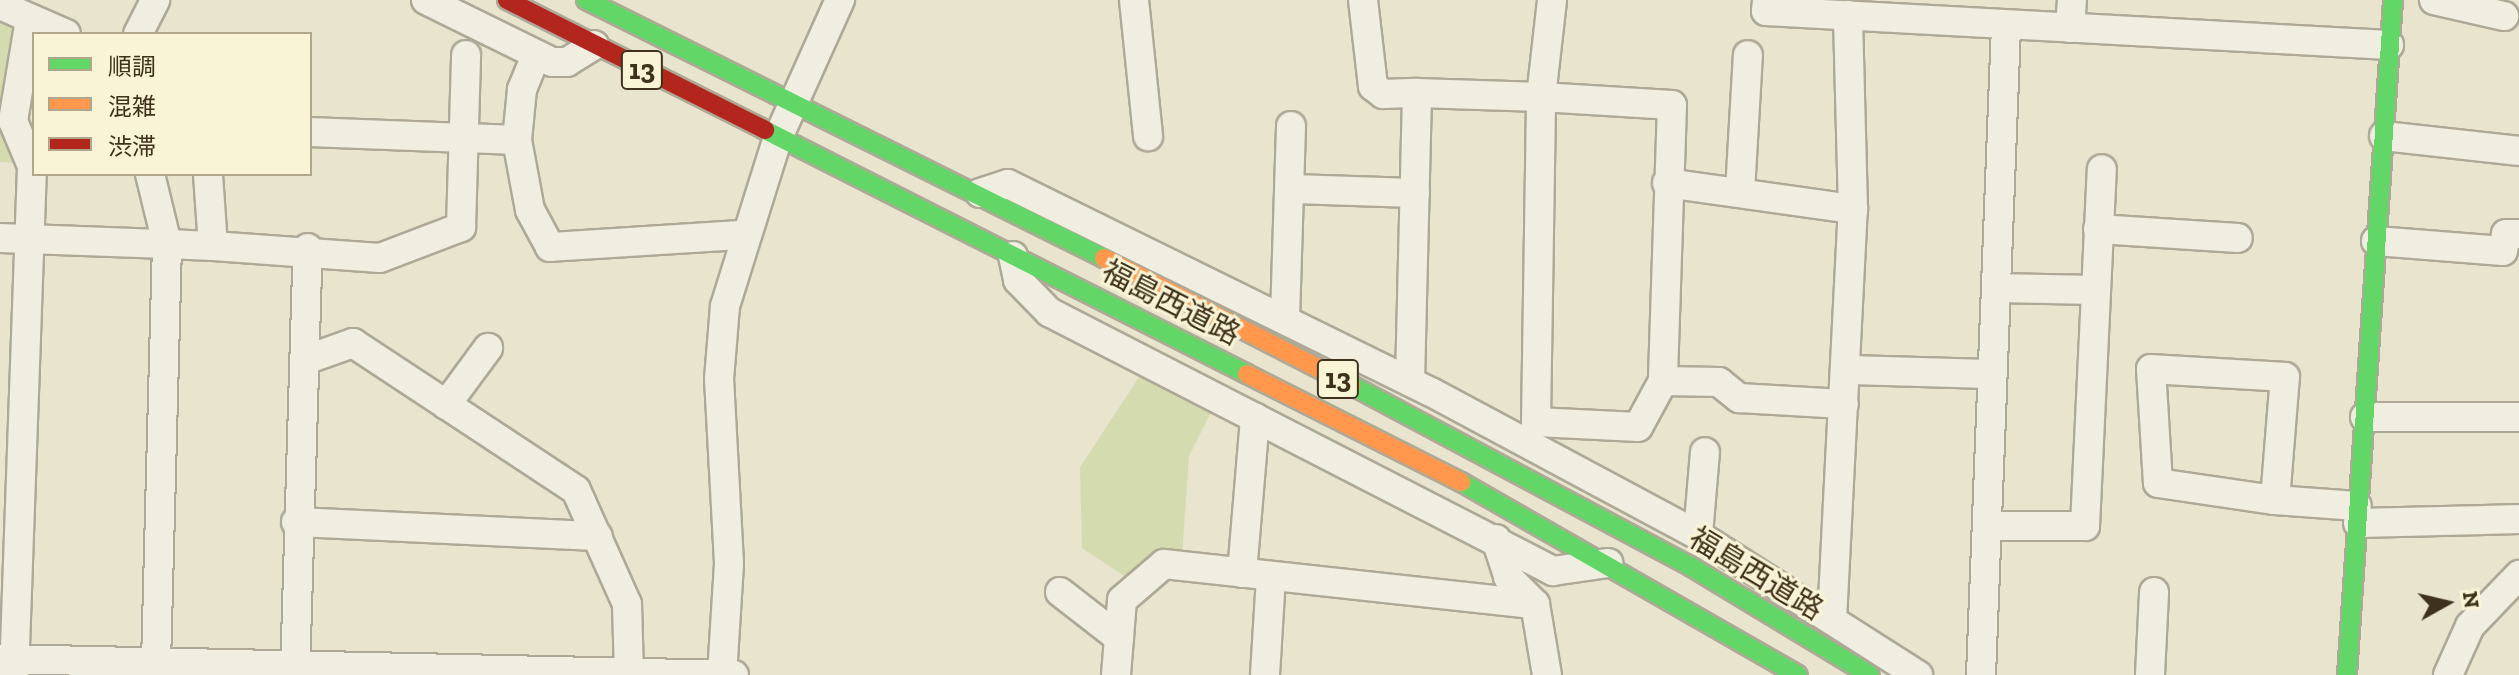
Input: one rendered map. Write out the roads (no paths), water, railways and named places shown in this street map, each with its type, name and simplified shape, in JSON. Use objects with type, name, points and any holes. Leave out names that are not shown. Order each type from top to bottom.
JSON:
[{"type":"main road","name":"福島西道路","points":[[507,0],[777,140],[1013,256],[1608,563],[1798,675]]},
{"type":"main road","name":"福島西道路","points":[[586,0],[797,100],[1690,566],[1870,675]]},
{"type":"main road","points":[[2347,675],[2393,0]]},
{"type":"street","points":[[139,32],[155,0]]},
{"type":"street","points":[[426,0],[536,55],[567,62],[594,45]]},
{"type":"street","points":[[722,675],[729,563],[721,344],[742,235],[777,140],[840,0]]},
{"type":"street","points":[[1134,0],[1148,136]]},
{"type":"street","points":[[1363,0],[1373,86],[1383,94],[1541,97],[1672,105],[1667,183],[1663,381],[1638,427],[1531,431]]},
{"type":"street","points":[[1531,431],[1541,97],[1552,0]]},
{"type":"street","points":[[1767,0],[1766,11],[1848,15],[1914,9],[2006,26],[2071,14],[2389,45]]},
{"type":"street","points":[[2434,0],[2504,16]]},
{"type":"street","points":[[0,5],[61,32]]},
{"type":"street","points":[[1832,620],[1853,209],[1848,15]]},
{"type":"street","points":[[30,19],[13,121],[32,166],[10,547],[9,664],[295,671],[734,675]]},
{"type":"street","points":[[1981,675],[2006,26]]},
{"type":"street","points":[[0,238],[308,248],[396,256],[461,227],[466,139],[466,55]]},
{"type":"street","points":[[536,55],[522,89],[517,140],[530,210],[550,247],[742,235]]},
{"type":"street","points":[[1740,192],[1748,55]]},
{"type":"street","points":[[1410,381],[1417,93]]},
{"type":"street","points":[[1285,318],[1292,189],[1291,126]]},
{"type":"street","points":[[312,132],[517,140]]},
{"type":"street","points":[[2384,136],[2519,151]]},
{"type":"street","points":[[1987,526],[2085,526],[2102,169]]},
{"type":"street","points":[[150,176],[167,244],[156,668]]},
{"type":"street","points":[[208,176],[213,246]]},
{"type":"street","points":[[1667,183],[1853,209]]},
{"type":"street","points":[[980,194],[1008,184],[1410,381],[1531,431],[1918,675]]},
{"type":"street","points":[[1292,189],[1415,193]]},
{"type":"street","points":[[2098,229],[2238,238]]},
{"type":"street","points":[[2376,241],[2503,251],[2506,234],[2519,234]]},
{"type":"street","points":[[295,671],[296,522],[308,248]]},
{"type":"street","points":[[1013,256],[1018,280],[1049,312],[1496,539],[1553,571],[1608,563]]},
{"type":"street","points":[[1997,288],[2095,290]]},
{"type":"street","points":[[305,360],[353,343],[576,490],[627,604],[629,674]]},
{"type":"street","points":[[446,405],[488,348]]},
{"type":"street","points":[[2275,500],[2285,377],[2151,369],[2158,483],[2357,514],[2519,519]]},
{"type":"street","points":[[1847,370],[1992,374]]},
{"type":"street","points":[[1663,381],[1719,382],[1739,398],[1844,404]]},
{"type":"street","points":[[2365,417],[2519,417]]},
{"type":"street","points":[[1242,573],[1255,418]]},
{"type":"street","points":[[1698,535],[1705,452]]},
{"type":"street","points":[[296,522],[598,536]]},
{"type":"street","points":[[1496,539],[1508,577],[1535,604],[1547,675]]},
{"type":"street","points":[[1116,675],[1122,600],[1164,564],[1535,604]]},
{"type":"street","points":[[2448,675],[2470,626],[2519,575]]},
{"type":"street","points":[[1265,675],[1271,576]]},
{"type":"street","points":[[1060,592],[1119,638]]},
{"type":"street","points":[[2150,675],[2154,592]]}]
